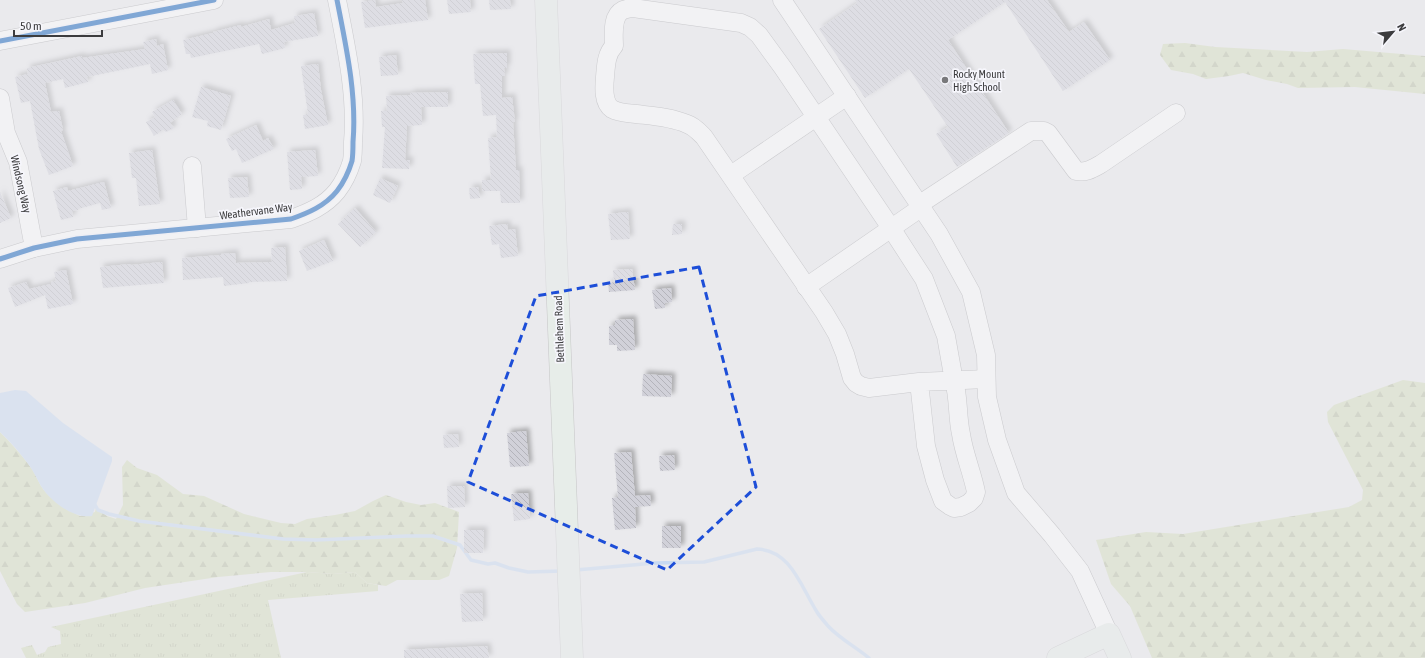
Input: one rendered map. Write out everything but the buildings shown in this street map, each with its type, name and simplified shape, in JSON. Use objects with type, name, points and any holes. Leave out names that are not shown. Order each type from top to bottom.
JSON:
[{"type":"main road","name":"Bethlehem Road","points":[[546,0],[572,658]]},
{"type":"main road","points":[[1058,658],[1109,634],[1120,658]]},
{"type":"street","points":[[0,41],[214,0]]},
{"type":"street","name":"Weathervane Way","points":[[0,259],[34,248],[77,238],[291,219],[313,211],[325,202],[337,191],[343,182],[352,160],[355,124],[352,87],[337,0]]},
{"type":"street","points":[[782,0],[921,206],[939,234],[971,292],[986,354],[986,397],[997,440],[1016,493],[1080,571],[1109,634]]},
{"type":"street","points":[[919,382],[926,446],[935,480],[943,501],[954,508],[969,503],[974,498],[976,492],[961,435],[954,381],[946,336],[924,279],[816,116],[759,35],[750,27],[727,20],[633,8],[623,10],[617,16],[614,46],[609,51],[606,63],[605,90],[608,104],[612,109],[622,113],[657,116],[688,124],[704,137],[837,334],[852,378],[856,383],[869,388],[919,382],[954,381],[986,379]]},
{"type":"street","points":[[730,175],[847,96]]},
{"type":"street","name":"Windsong Way","points":[[0,98],[6,133],[18,162],[34,248]]},
{"type":"street","points":[[806,287],[1031,131],[1044,131],[1048,133],[1076,171],[1081,172],[1089,171],[1101,164],[1176,113]]},
{"type":"street","points":[[192,166],[196,228]]},
{"type":"highlighted area","points":[[699,267],[756,487],[667,570],[468,482],[536,296]]},
{"type":"green space","points":[[1185,43],[1215,47],[1307,52],[1343,49],[1425,56],[1425,94],[1355,87],[1298,88],[1243,73],[1206,79],[1193,74],[1171,70],[1160,55],[1163,44]]},
{"type":"green space","points":[[1403,380],[1425,383],[1425,658],[1152,658],[1130,606],[1111,584],[1096,540],[1146,532],[1183,534],[1349,507],[1362,500],[1363,490],[1328,422],[1327,412],[1334,405]]},
{"type":"green space","points":[[0,432],[26,461],[49,496],[80,516],[95,512],[96,508],[107,516],[116,519],[123,505],[122,467],[127,460],[137,468],[157,475],[183,494],[204,496],[244,514],[281,523],[295,524],[307,519],[355,511],[386,495],[406,502],[421,505],[435,503],[459,512],[457,548],[449,576],[439,580],[397,580],[386,586],[367,583],[355,572],[333,574],[271,572],[218,577],[145,588],[85,603],[25,612],[17,604],[0,571]]},
{"type":"green space","points":[[307,572],[333,574],[355,572],[367,583],[378,585],[378,591],[268,600],[281,658],[26,658],[21,648],[32,645],[37,655],[45,652],[48,647],[61,644],[60,631],[51,627]]},
{"type":"water","points":[[15,390],[26,391],[63,423],[112,457],[112,461],[92,516],[78,515],[71,512],[51,498],[45,492],[26,461],[0,432],[0,393]]},
{"type":"waterway","points":[[94,503],[98,510],[139,521],[283,539],[316,540],[433,536],[460,545],[471,560],[488,564],[495,563],[528,572],[562,571]]},
{"type":"waterway","points":[[576,570],[655,563],[704,562],[757,549],[769,551],[787,563],[800,581],[817,612],[828,626],[869,658]]},
{"type":"cycle path","points":[[0,41],[214,0]]},
{"type":"cycle path","points":[[0,259],[34,248],[77,239],[291,219],[322,205],[337,191],[344,180],[351,165],[353,154],[354,124],[352,89],[337,0]]},
{"type":"place","name":"Rocky Mount High School","points":[[945,80]]}]
